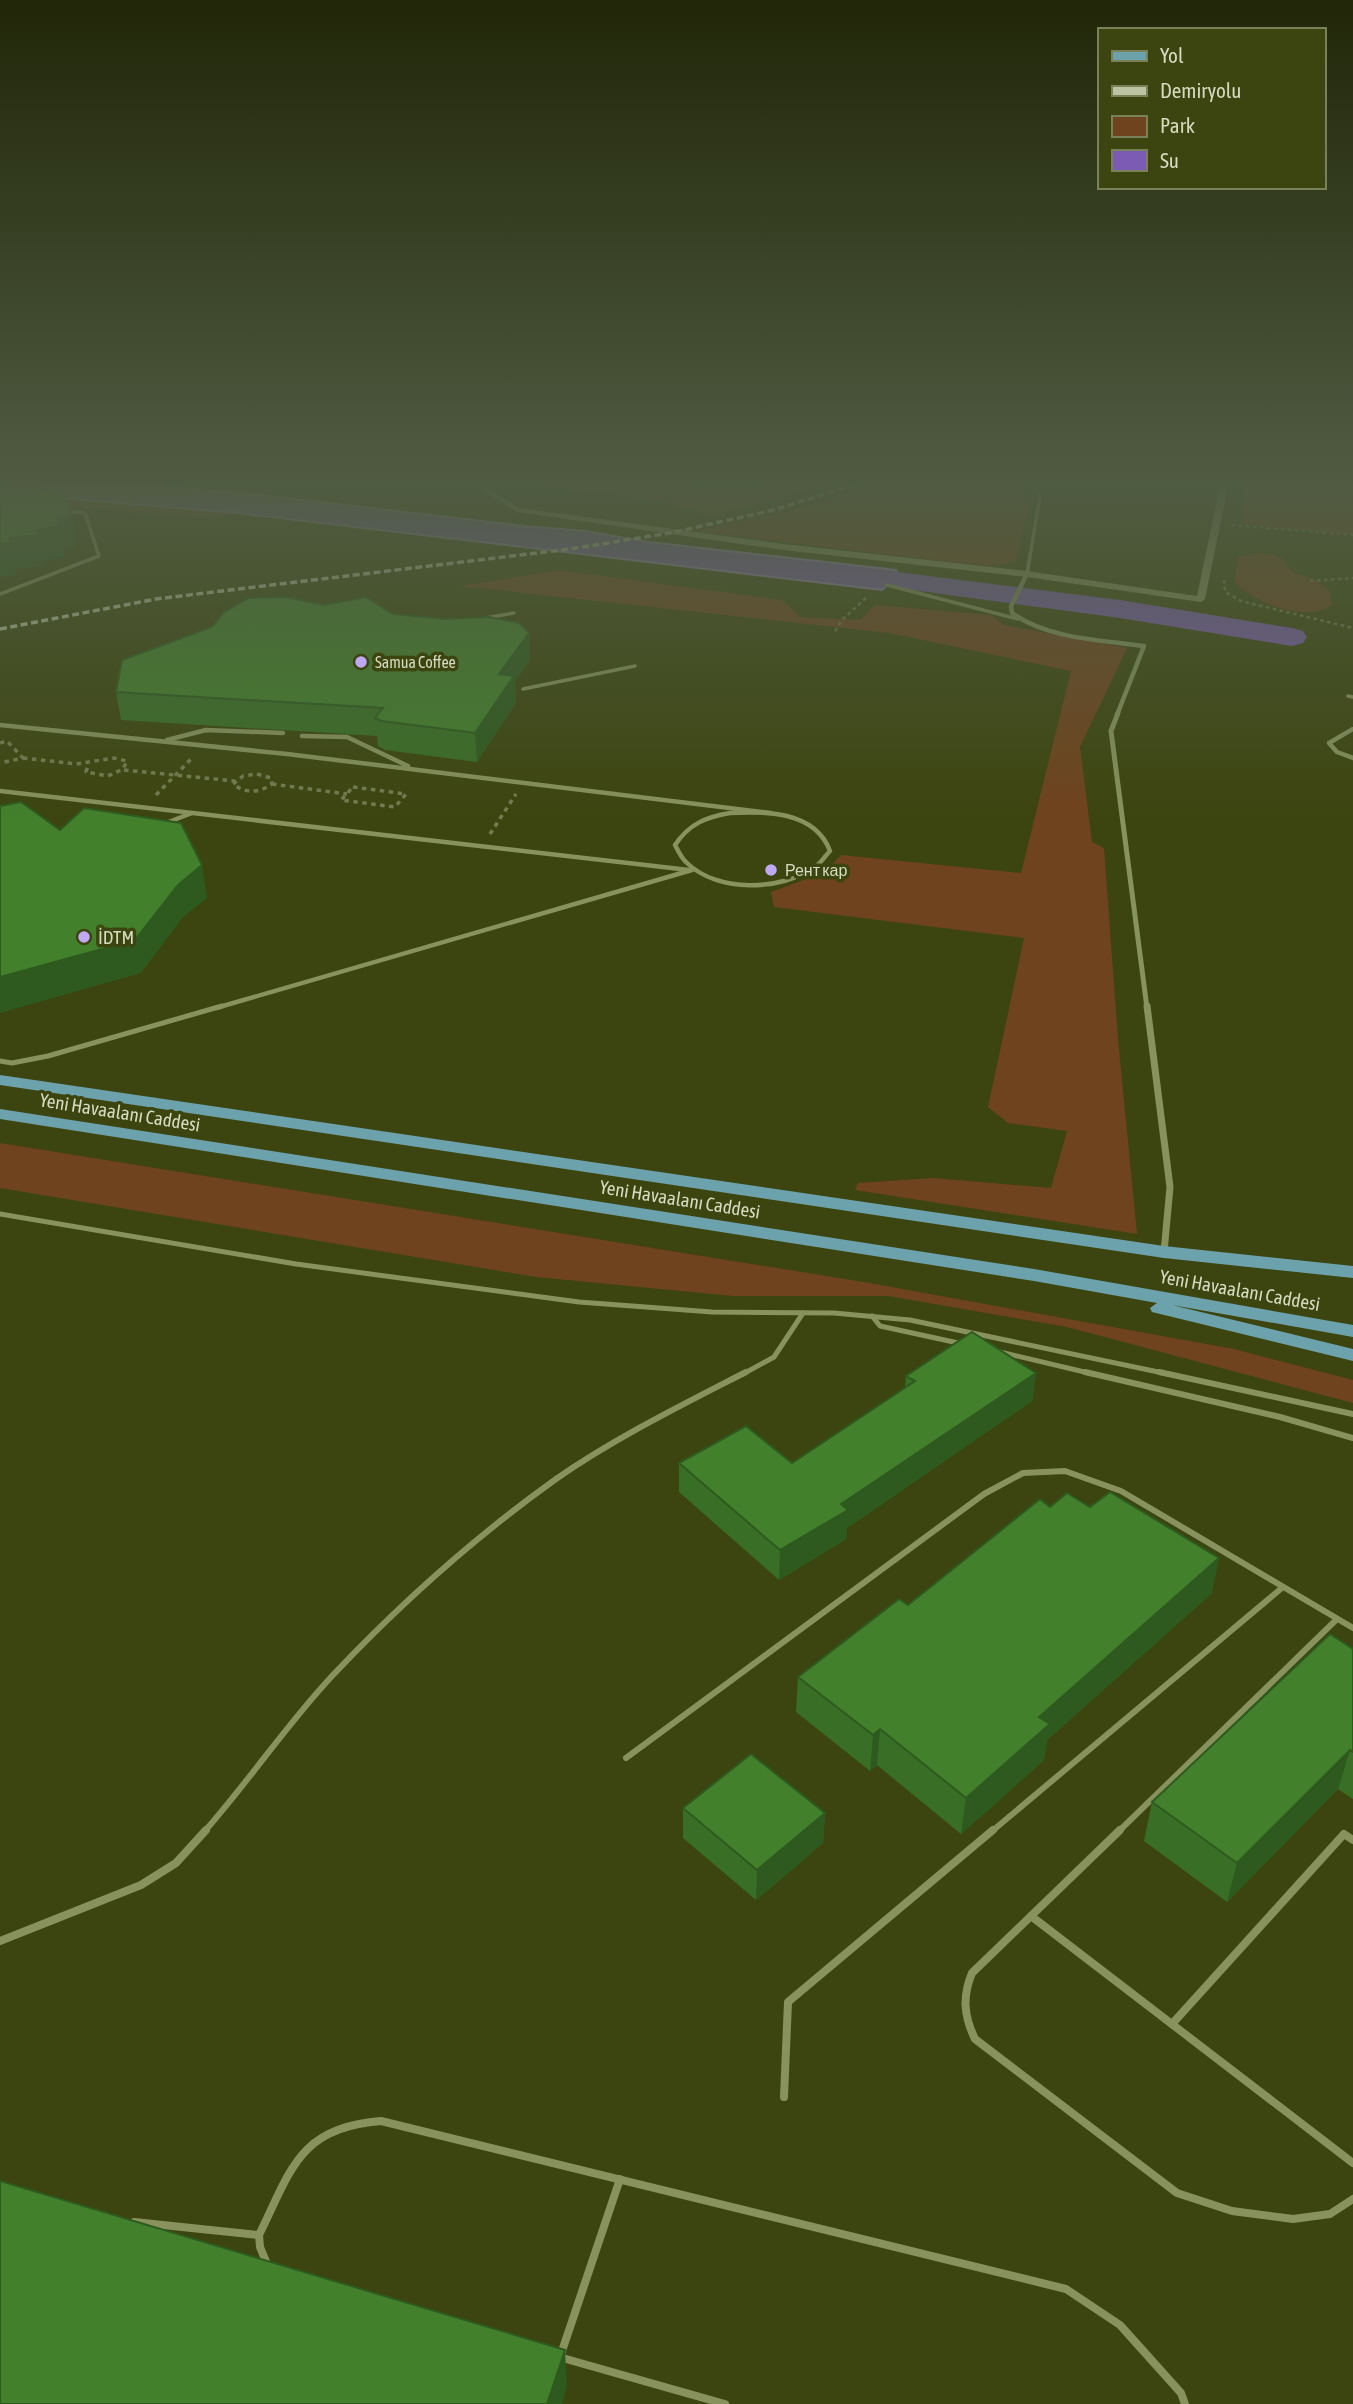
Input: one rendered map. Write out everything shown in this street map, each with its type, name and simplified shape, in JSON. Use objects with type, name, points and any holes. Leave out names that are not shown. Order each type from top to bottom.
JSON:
[{"type":"main road","name":"Yeni Havaalanı Caddesi","points":[[0,1080],[1164,1252],[1353,1272]]},
{"type":"main road","name":"Yeni Havaalanı Caddesi","points":[[0,1114],[1034,1275],[1353,1331]]},
{"type":"main road","points":[[1034,1275],[1353,1355]]},
{"type":"street","points":[[1018,593],[1012,613],[1037,628],[1144,646],[1111,732],[1170,1187],[1164,1252]]},
{"type":"street","points":[[1154,593],[1201,599],[1202,593]]},
{"type":"lane","points":[[919,593],[1018,619]]},
{"type":"lane","points":[[476,620],[514,613]]},
{"type":"lane","points":[[523,690],[635,666]]},
{"type":"lane","points":[[0,725],[413,769],[771,813],[795,818],[814,827],[826,838],[830,851],[823,863],[796,878],[758,884],[730,883],[692,870],[0,791]]},
{"type":"lane","points":[[1353,729],[1329,743],[1337,752],[1353,758]]},
{"type":"lane","points":[[164,741],[206,730],[283,733]]},
{"type":"lane","points":[[302,736],[347,737],[413,769]]},
{"type":"lane","points":[[157,827],[193,812]]},
{"type":"lane","points":[[692,870],[679,858],[675,845],[681,833],[696,822],[718,815],[771,813]]},
{"type":"lane","points":[[0,1061],[12,1063],[48,1056],[692,870]]},
{"type":"lane","points":[[0,1214],[296,1264],[567,1301],[712,1312],[872,1315],[948,1327],[1353,1414]]},
{"type":"lane","points":[[0,1941],[141,1885],[176,1863],[232,1800],[331,1677],[426,1582],[516,1508],[569,1471],[645,1425],[774,1357],[803,1313]]},
{"type":"lane","points":[[872,1315],[880,1326],[976,1347]]},
{"type":"lane","points":[[989,1350],[1066,1365],[1280,1417],[1353,1438]]},
{"type":"lane","points":[[626,1758],[984,1494],[1023,1473],[1065,1471],[1121,1491],[1353,1628]]},
{"type":"lane","points":[[784,2097],[788,2002],[1283,1587]]},
{"type":"lane","points":[[1337,1619],[972,1973],[965,1989],[964,2010],[975,2039],[1177,2193],[1209,2205],[1274,2218],[1331,2213],[1353,2199]]},
{"type":"lane","points":[[1172,2024],[1343,1834],[1353,1840]]},
{"type":"lane","points":[[1031,1916],[1353,2163]]},
{"type":"lane","points":[[273,2273],[264,2259],[259,2235],[303,2151],[318,2137],[335,2127],[358,2121],[381,2120],[1066,2289],[1120,2325],[1181,2393],[1185,2404]]},
{"type":"lane","points":[[560,2357],[620,2179]]},
{"type":"lane","points":[[117,2221],[259,2235]]},
{"type":"lane","points":[[547,2354],[725,2404]]},
{"type":"path","points":[[835,631],[843,619],[868,596]]},
{"type":"path","points":[[1241,601],[1353,628]]},
{"type":"path","points":[[0,734],[14,736]]},
{"type":"path","points":[[7,741],[23,758]]},
{"type":"path","points":[[142,807],[193,757],[179,755]]},
{"type":"path","points":[[0,763],[23,758],[88,765],[98,760],[120,758],[127,761],[124,770]]},
{"type":"path","points":[[88,765],[86,772],[90,775],[115,775],[124,770],[235,781],[246,775],[264,774],[271,778],[272,784]]},
{"type":"path","points":[[235,781],[233,783],[236,788],[245,791],[265,790],[272,784],[347,794]]},
{"type":"path","points":[[353,788],[406,794],[395,807],[341,800],[347,794],[353,788]]},
{"type":"path","points":[[489,836],[516,794],[503,792]]},
{"type":"path","points":[[155,796],[168,798]]},
{"type":"green space","points":[[527,593],[731,593],[782,600],[800,617],[860,620],[875,605],[991,615],[1004,625],[1127,648],[1080,747],[1092,842],[1104,848],[1118,1039],[1137,1234],[855,1190],[858,1183],[933,1178],[1051,1188],[1067,1131],[1008,1123],[988,1107],[1024,938],[774,907],[771,892],[825,872],[841,855],[1021,873],[1071,671],[890,633]]},
{"type":"green space","points":[[1249,593],[1330,593],[1332,604],[1322,610],[1295,611],[1266,603]]},
{"type":"green space","points":[[0,1143],[864,1282],[1234,1349],[1353,1380],[1353,1403],[1067,1327],[888,1296],[733,1296],[536,1277],[0,1188]]},
{"type":"building","points":[[286,597],[324,605],[366,597],[393,614],[445,619],[489,617],[519,623],[529,633],[499,674],[514,676],[475,733],[382,721],[375,718],[383,708],[116,692],[122,660],[212,627],[224,612],[249,598]]},
{"type":"building","name":"İDTM","points":[[21,802],[60,830],[84,808],[181,823],[202,865],[178,885],[135,940],[0,977],[0,806]]},
{"type":"building","points":[[972,1332],[1036,1373],[841,1504],[848,1510],[780,1550],[679,1463],[746,1426],[792,1463],[915,1381],[906,1376]]},
{"type":"building","points":[[1110,1492],[1219,1558],[1039,1717],[1050,1724],[966,1798],[880,1729],[873,1735],[798,1677],[899,1599],[908,1605],[1040,1499],[1050,1507],[1067,1493],[1090,1507]]},
{"type":"building","points":[[1330,1634],[1353,1649],[1353,1752],[1350,1750],[1237,1863],[1152,1802]]},
{"type":"building","points":[[751,1754],[825,1813],[757,1870],[683,1808]]},
{"type":"building","points":[[0,2181],[565,2350],[547,2404],[0,2404]]},
{"type":"waterway","points":[[998,593],[1120,609],[1292,637]]},
{"type":"railway","points":[[0,629],[156,599],[204,593]]},
{"type":"place","name":"Samua Coffee","points":[[361,662]]},
{"type":"place","name":"Рент кар","points":[[771,870]]},
{"type":"place","name":"İDTM","points":[[84,937]]}]
